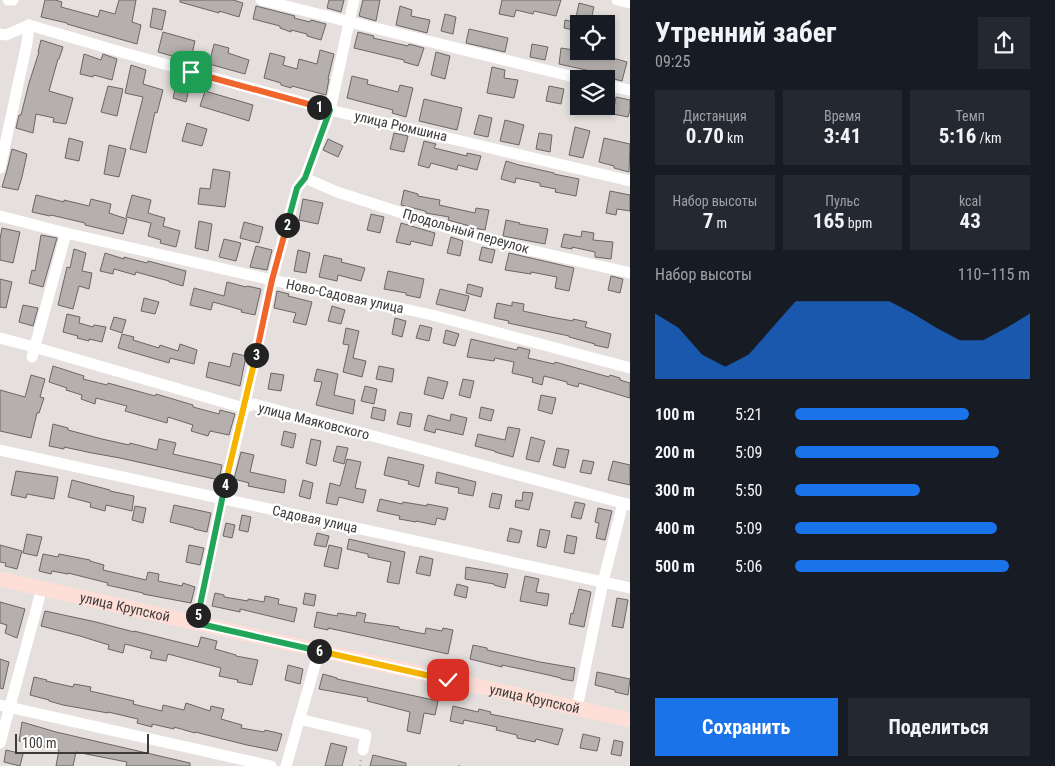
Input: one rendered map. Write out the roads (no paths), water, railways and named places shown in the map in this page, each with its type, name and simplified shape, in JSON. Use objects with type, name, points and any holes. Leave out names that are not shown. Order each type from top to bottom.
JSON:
[{"type":"main road","name":"улица Крупской","points":[[0,580],[630,720]]},
{"type":"street","points":[[8,0],[13,0]]},
{"type":"street","points":[[261,0],[570,76]]},
{"type":"street","points":[[196,623],[222,498],[272,280],[297,188],[305,178],[330,110],[354,0]]},
{"type":"street","points":[[617,0],[630,3]]},
{"type":"street","points":[[0,34],[6,35],[29,25],[27,43],[0,168]]},
{"type":"street","name":"улица Рюмшина","points":[[29,25],[330,110],[630,181]]},
{"type":"street","points":[[615,87],[630,90]]},
{"type":"street","name":"Продольный переулок","points":[[305,178],[337,192],[486,240],[630,273]]},
{"type":"street","name":"Ново-Садовая улица","points":[[0,216],[272,280],[432,314],[630,368]]},
{"type":"street","points":[[33,352],[66,233]]},
{"type":"street","name":"улица Маяковского","points":[[0,338],[33,352],[244,408],[254,404],[626,504]]},
{"type":"street","name":"Садовая улица","points":[[0,450],[630,588]]},
{"type":"street","points":[[577,708],[603,582],[626,504]]},
{"type":"street","points":[[0,743],[4,706],[42,588]]},
{"type":"street","points":[[286,766],[319,651]]},
{"type":"street","points":[[4,706],[271,766]]},
{"type":"street","points":[[299,719],[366,735],[363,750]]}]
